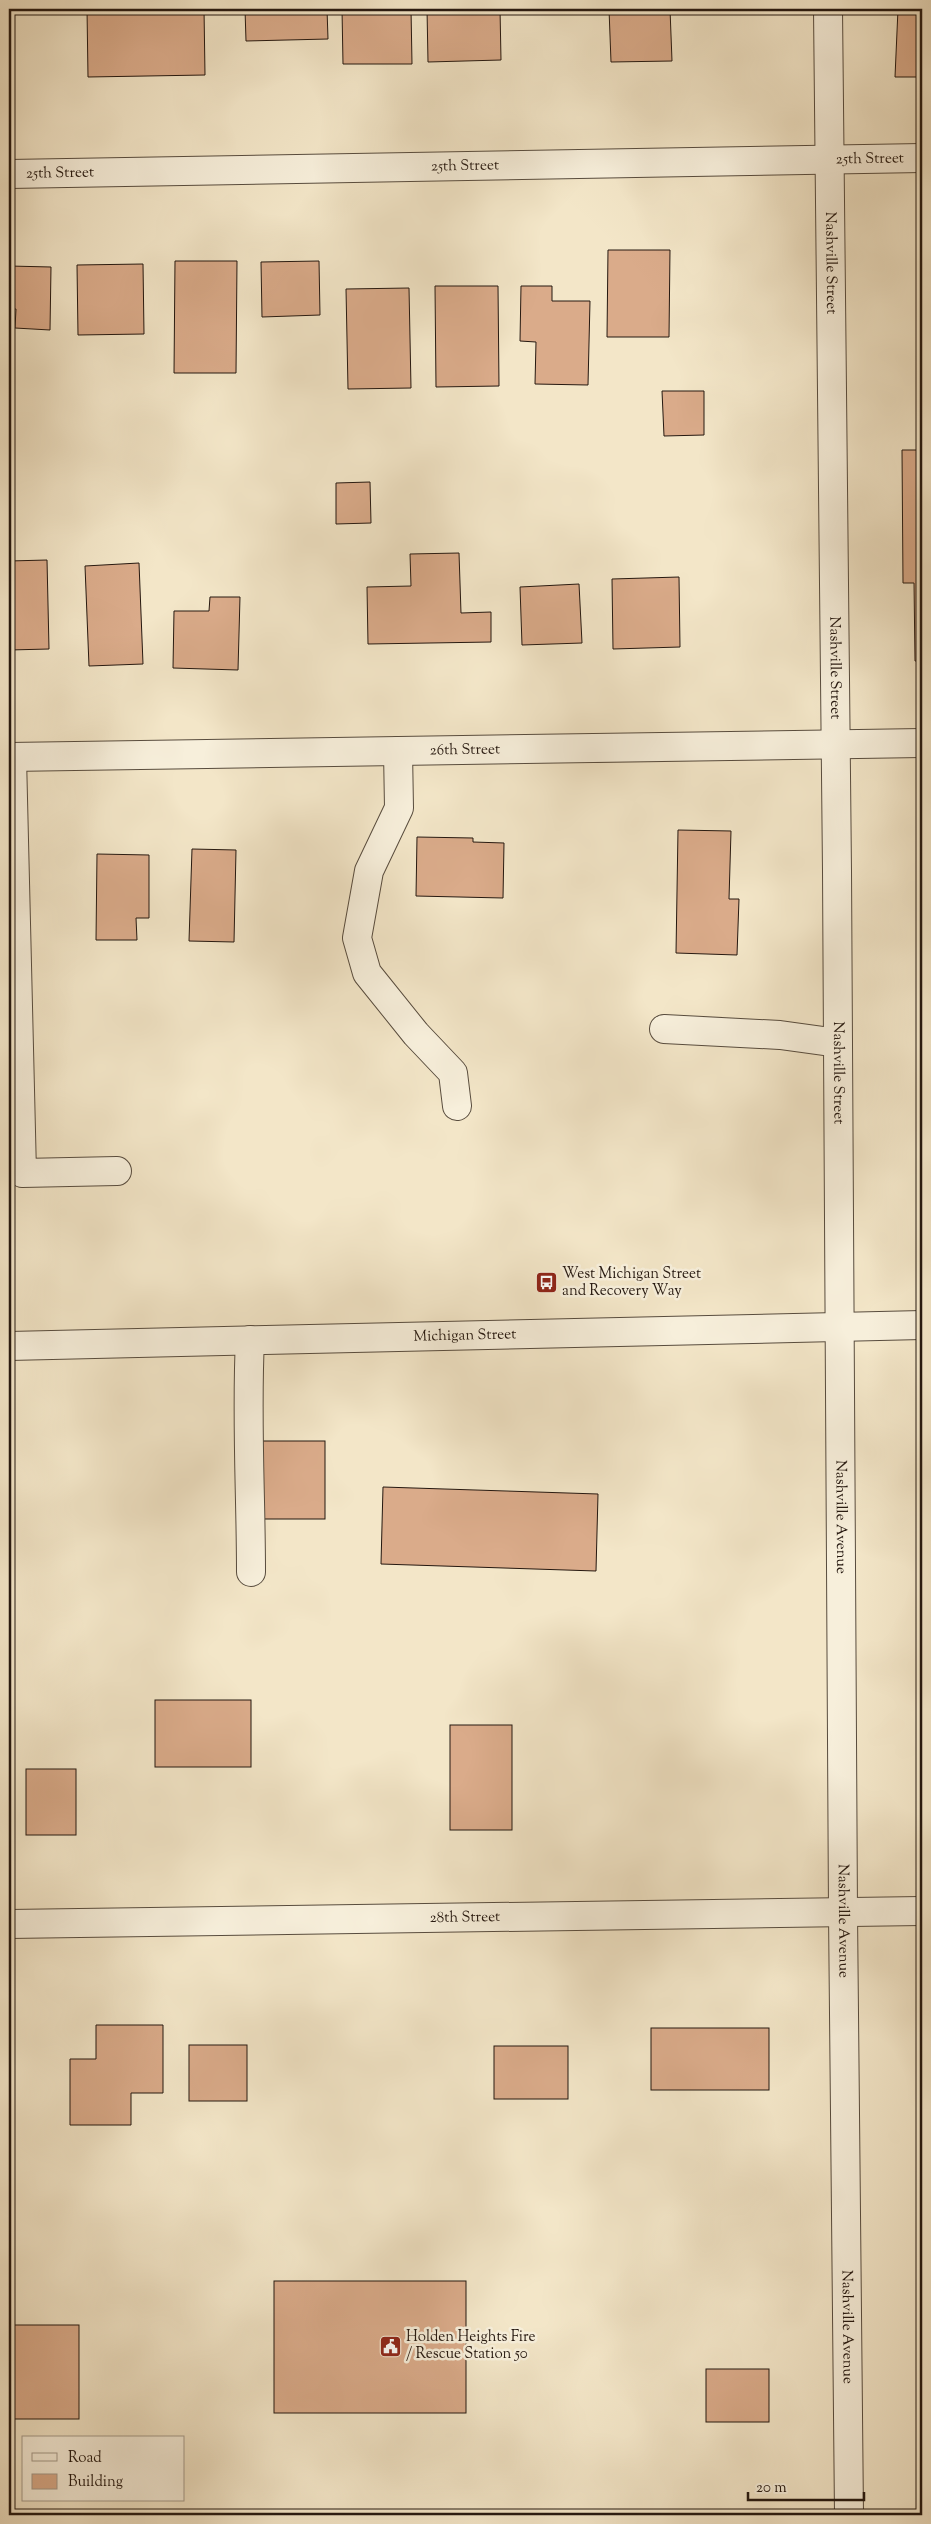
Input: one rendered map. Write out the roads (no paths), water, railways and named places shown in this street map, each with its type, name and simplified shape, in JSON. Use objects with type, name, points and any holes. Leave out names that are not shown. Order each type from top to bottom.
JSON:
[{"type":"street","name":"Nashville Street","points":[[828,9],[840,1326]]},
{"type":"street","name":"25th Street","points":[[9,174],[922,158]]},
{"type":"street","name":"26th Street","points":[[10,757],[922,743]]},
{"type":"street","points":[[398,751],[399,808],[368,871],[357,938],[367,973],[416,1034],[453,1073],[457,1106]]},
{"type":"street","points":[[10,757],[22,1173],[117,1171]]},
{"type":"street","points":[[664,1029],[780,1036],[838,1043]]},
{"type":"street","name":"Michigan Street","points":[[9,1346],[922,1325]]},
{"type":"street","name":"Nashville Avenue","points":[[840,1326],[849,2515]]},
{"type":"street","points":[[250,1340],[248,1389],[251,1572]]},
{"type":"street","name":"28th Street","points":[[9,1924],[922,1911]]},
{"type":"place","name":"West Michigan Street and Recovery Way","points":[[546,1283]]},
{"type":"place","name":"Holden Heights Fire / Rescue Station 50","points":[[390,2346]]}]
